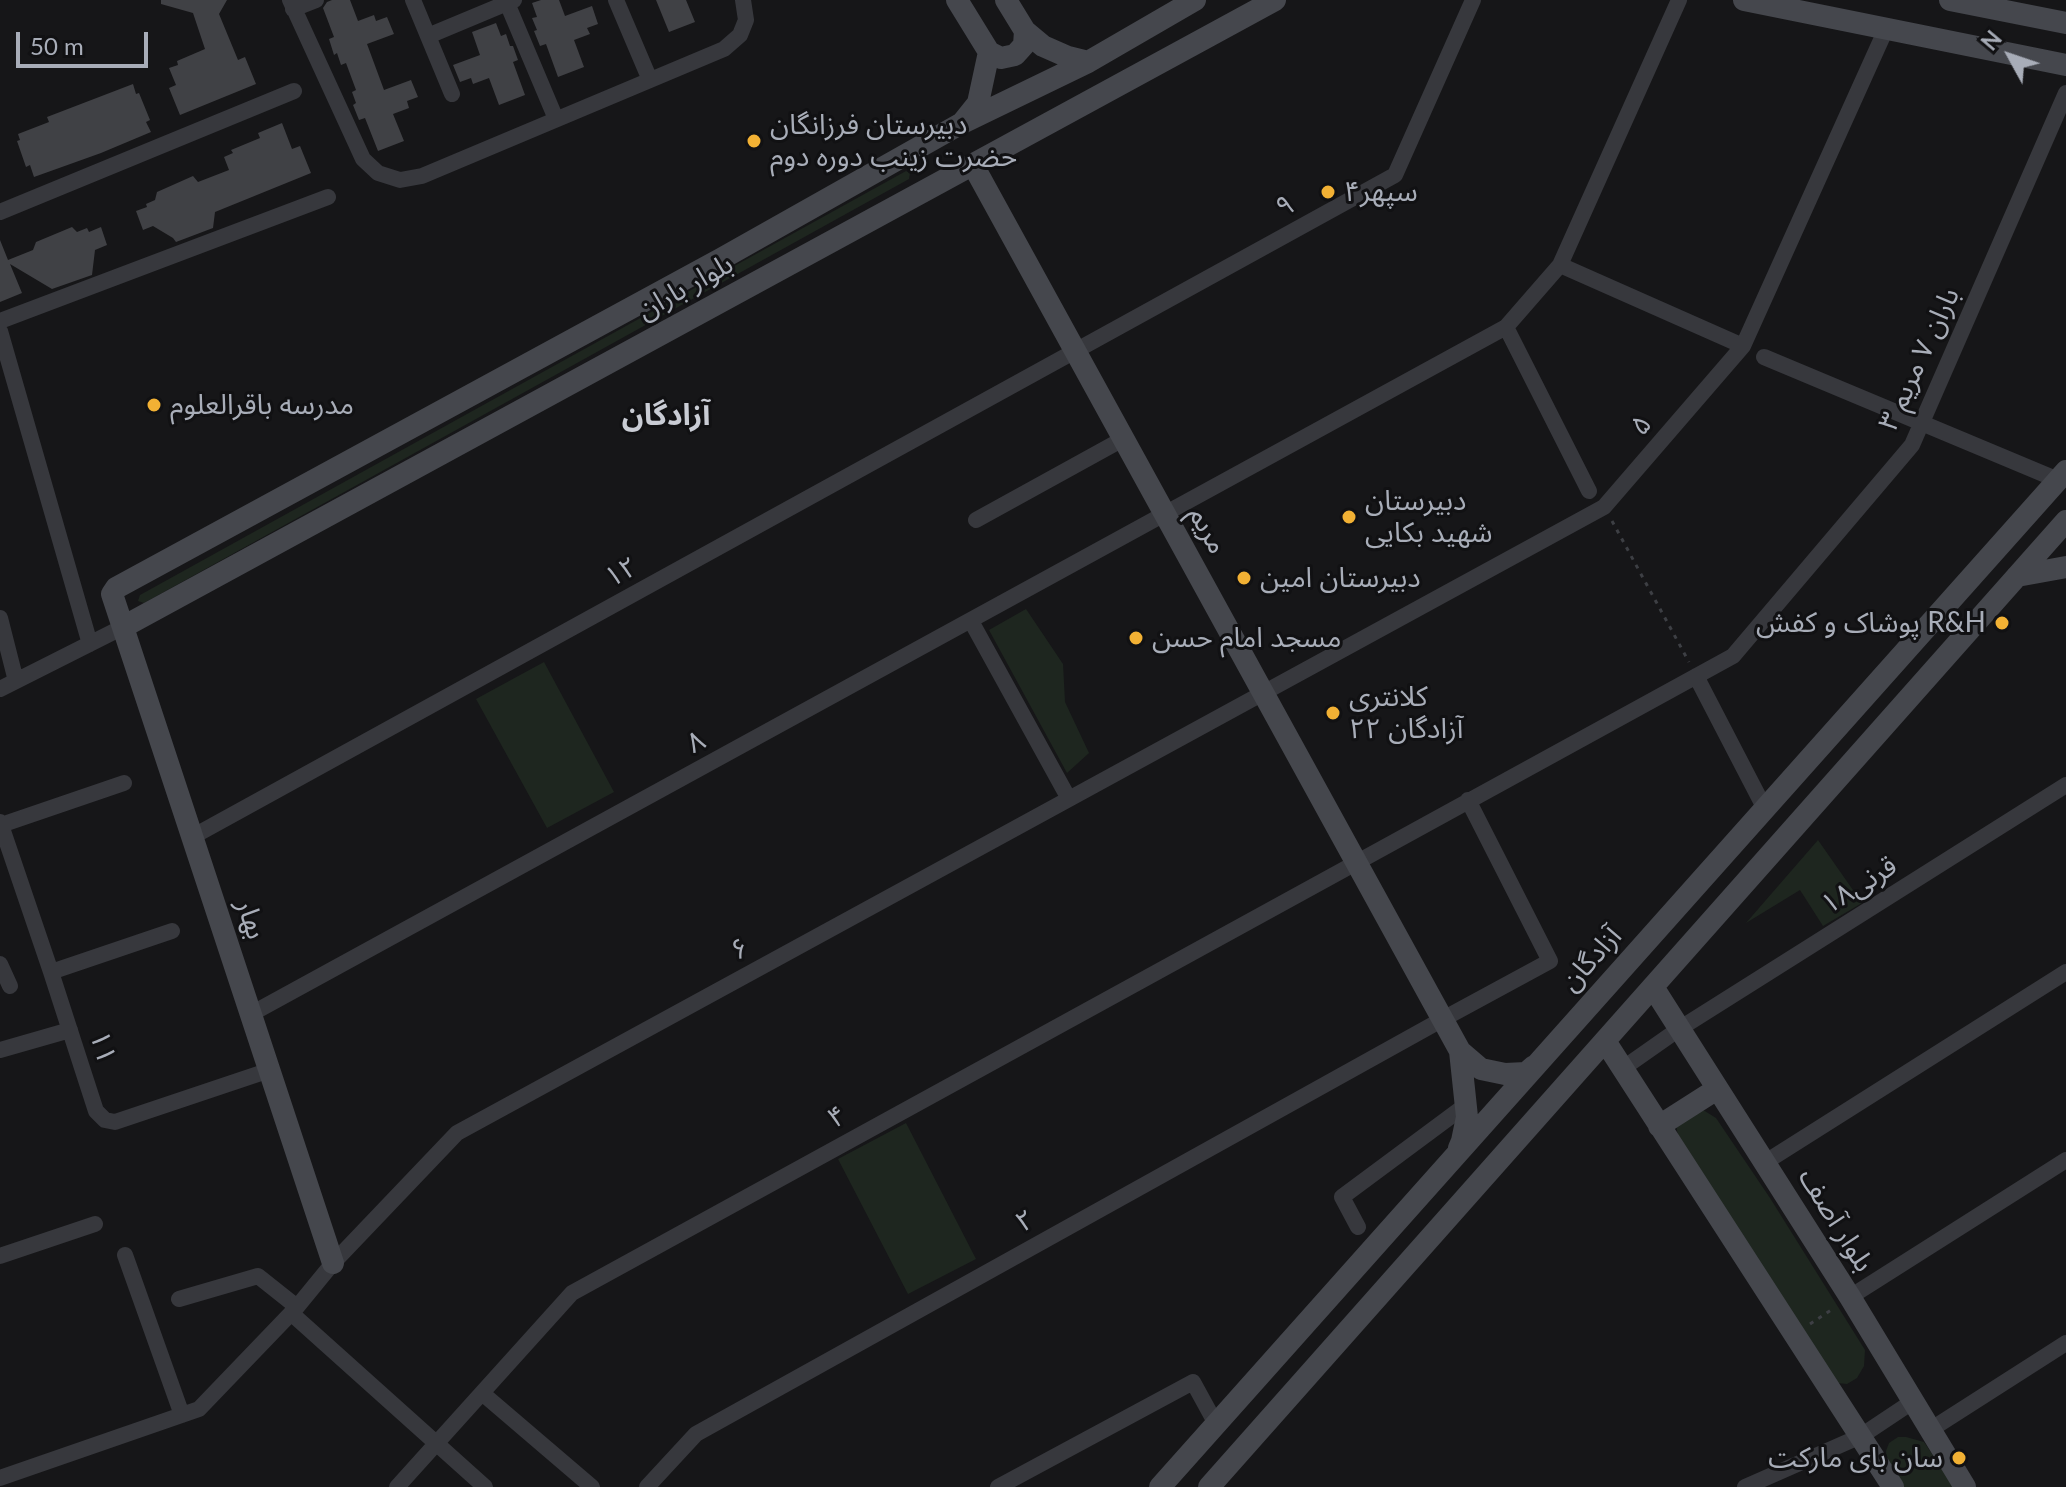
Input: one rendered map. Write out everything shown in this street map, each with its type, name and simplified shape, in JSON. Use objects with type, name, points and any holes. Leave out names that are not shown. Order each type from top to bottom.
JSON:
[{"type":"street","points":[[316,0],[292,5],[363,159],[378,173],[400,180],[422,176],[724,49],[740,35],[746,20],[743,0]]},
{"type":"street","points":[[413,0],[452,94]]},
{"type":"street","points":[[616,0],[650,80]]},
{"type":"street","points":[[957,0],[989,52],[1001,58],[1015,55],[1024,45],[1025,31]]},
{"type":"street","points":[[1006,0],[1025,31],[1043,46],[1088,62]]},
{"type":"street","name":"بلوار باران","points":[[112,594],[116,588],[721,259],[962,123],[1088,62],[1195,0]]},
{"type":"street","name":"بلوار باران","points":[[123,627],[1275,0]]},
{"type":"street","name":"۹","points":[[1076,352],[1395,175],[1473,0]]},
{"type":"street","points":[[1589,491],[1506,327],[1560,265],[1679,0]]},
{"type":"street","points":[[1744,0],[2066,65]]},
{"type":"street","points":[[1950,0],[1984,3],[2066,23]]},
{"type":"street","points":[[428,36],[511,2],[556,119]]},
{"type":"street","name":"۵","points":[[1263,693],[1604,507],[1743,346],[1886,29]]},
{"type":"street","points":[[962,123],[978,103],[989,52]]},
{"type":"street","points":[[0,212],[294,91]]},
{"type":"street","name":"باران ۷ مریم ۳","points":[[1468,800],[1733,656],[1912,445],[2066,93]]},
{"type":"street","name":"مریم","points":[[973,165],[1460,1051]]},
{"type":"street","points":[[0,321],[328,197]]},
{"type":"street","points":[[721,259],[738,293]]},
{"type":"street","points":[[1560,265],[1743,346]]},
{"type":"street","name":"۸","points":[[251,1014],[1506,327]]},
{"type":"street","points":[[0,331],[90,644]]},
{"type":"street","name":"۱۲","points":[[192,837],[1076,352]]},
{"type":"street","points":[[1764,357],[1921,424],[2062,475]]},
{"type":"street","points":[[976,520],[1123,439]]},
{"type":"street","name":"آزادگان","points":[[1160,1487],[2062,475]]},
{"type":"street","points":[[1209,1487],[2066,521]]},
{"type":"street","points":[[2017,576],[2066,567]]},
{"type":"street","name":"بهار","points":[[112,594],[333,1263]]},
{"type":"street","points":[[0,618],[16,681]]},
{"type":"street","points":[[971,621],[1069,799]]},
{"type":"street","points":[[0,689],[123,627]]},
{"type":"street","points":[[1696,676],[1765,809]]},
{"type":"street","name":"۶","points":[[0,1478],[199,1409],[457,1133],[1263,693]]},
{"type":"street","points":[[1,823],[124,783]]},
{"type":"street","name":"قرنی۱۸","points":[[1622,1069],[1679,1029],[2066,785]]},
{"type":"street","name":"۴","points":[[397,1487],[572,1293],[1468,800]]},
{"type":"street","name":"۲","points":[[647,1487],[696,1434],[1550,961],[1468,800]]},
{"type":"street","name":"۱۱","points":[[1,823],[96,1111],[105,1120],[115,1122],[270,1070]]},
{"type":"street","points":[[51,972],[172,931]]},
{"type":"street","points":[[0,964],[10,986]]},
{"type":"street","points":[[1764,1163],[2066,972]]},
{"type":"street","name":"بلوار آصف","points":[[1653,987],[1850,1297],[1965,1487]]},
{"type":"street","points":[[0,1050],[70,1030]]},
{"type":"street","points":[[1605,1041],[1893,1487]]},
{"type":"street","points":[[1460,1051],[1481,1069],[1505,1074],[1526,1073],[1543,1058]]},
{"type":"street","points":[[1451,1161],[1462,1141],[1467,1117],[1460,1051]]},
{"type":"street","points":[[1659,1126],[1717,1089]]},
{"type":"street","points":[[1358,1227],[1342,1197],[1466,1105]]},
{"type":"street","points":[[1850,1297],[2066,1160]]},
{"type":"street","points":[[0,1256],[95,1224]]},
{"type":"street","points":[[125,1255],[182,1415]]},
{"type":"street","points":[[179,1299],[258,1276],[485,1487]]},
{"type":"street","points":[[1930,1430],[2066,1343]]},
{"type":"street","points":[[998,1487],[1193,1382],[1216,1424]]},
{"type":"street","points":[[482,1393],[592,1487]]},
{"type":"street","points":[[1745,1487],[1861,1436],[1912,1402]]},
{"type":"path","points":[[1604,507],[1696,676]]},
{"type":"path","points":[[1794,1335],[1850,1297]]},
{"type":"shaded area","points":[[906,171],[910,173],[909,179],[144,603],[138,601],[140,595]]},
{"type":"shaded area","points":[[1026,609],[1063,664],[1065,702],[1089,753],[1067,773],[989,630]]},
{"type":"shaded area","points":[[544,662],[614,792],[547,828],[476,699]]},
{"type":"shaded area","points":[[1818,840],[1862,903],[1823,926],[1800,890],[1746,923]]},
{"type":"shaded area","points":[[1700,1108],[1716,1118],[1865,1350],[1864,1366],[1857,1378],[1847,1384],[1837,1383],[1680,1148],[1676,1124]]},
{"type":"shaded area","points":[[906,1123],[976,1259],[908,1294],[838,1159]]},
{"type":"shaded area","points":[[1898,1437],[1924,1442],[1954,1487],[1899,1487],[1887,1468],[1886,1451],[1889,1443]]},
{"type":"building","points":[[161,0],[227,0],[219,14],[238,60],[245,57],[256,84],[180,115],[169,88],[176,85],[169,68],[178,65],[177,61],[205,49],[193,13],[161,4]]},
{"type":"building","points":[[332,0],[350,0],[358,21],[374,15],[376,21],[387,17],[394,34],[367,44],[384,90],[411,80],[418,97],[407,101],[409,108],[393,114],[404,141],[378,151],[365,118],[359,120],[353,105],[356,103],[352,92],[356,90],[346,63],[341,65],[329,39],[334,37],[323,8]]},
{"type":"building","points":[[559,0],[565,16],[592,6],[598,24],[587,28],[590,34],[574,40],[584,67],[558,77],[546,44],[540,46],[534,31],[537,30],[532,18],[537,17],[532,3]]},
{"type":"building","points":[[656,0],[686,0],[695,22],[669,32]]},
{"type":"building","points":[[496,23],[501,36],[506,34],[510,46],[513,46],[518,60],[513,62],[525,95],[499,105],[489,78],[473,84],[471,78],[460,82],[453,65],[480,55],[472,32]]},
{"type":"building","points":[[133,84],[150,120],[146,122],[151,132],[34,177],[30,165],[26,167],[17,141],[20,140],[18,134],[49,122],[47,117]]},
{"type":"building","points":[[282,123],[292,149],[300,146],[311,173],[215,212],[213,228],[176,242],[153,226],[143,230],[136,211],[155,200],[157,192],[193,176],[198,182],[229,170],[224,157],[233,153],[231,150],[260,138],[258,133]]},
{"type":"building","points":[[72,227],[77,232],[87,228],[89,232],[101,227],[107,245],[95,250],[92,275],[52,289],[10,264],[22,293],[0,302],[0,240],[8,260],[33,250],[36,242]]},
{"type":"place","name":"دبیرستان فرزانگان حضرت زینب دوره دوم","points":[[754,141]]},
{"type":"place","name":"سپهر۴","points":[[1328,192]]},
{"type":"place","name":"مدرسه باقرالعلوم","points":[[154,405]]},
{"type":"place","name":"دبیرستان شهید بکایی","points":[[1349,517]]},
{"type":"place","name":"دبیرستان امین","points":[[1244,578]]},
{"type":"place","name":"پوشاک و کفش R&H","points":[[2002,623]]},
{"type":"place","name":"مسجد امام حسن","points":[[1136,638]]},
{"type":"place","name":"کلانتری ۲۲ آزادگان","points":[[1333,713]]},
{"type":"place","name":"سان بای مارکت","points":[[1959,1458]]},
{"type":"district","name":"آزادگان","points":[[666,415]]}]
